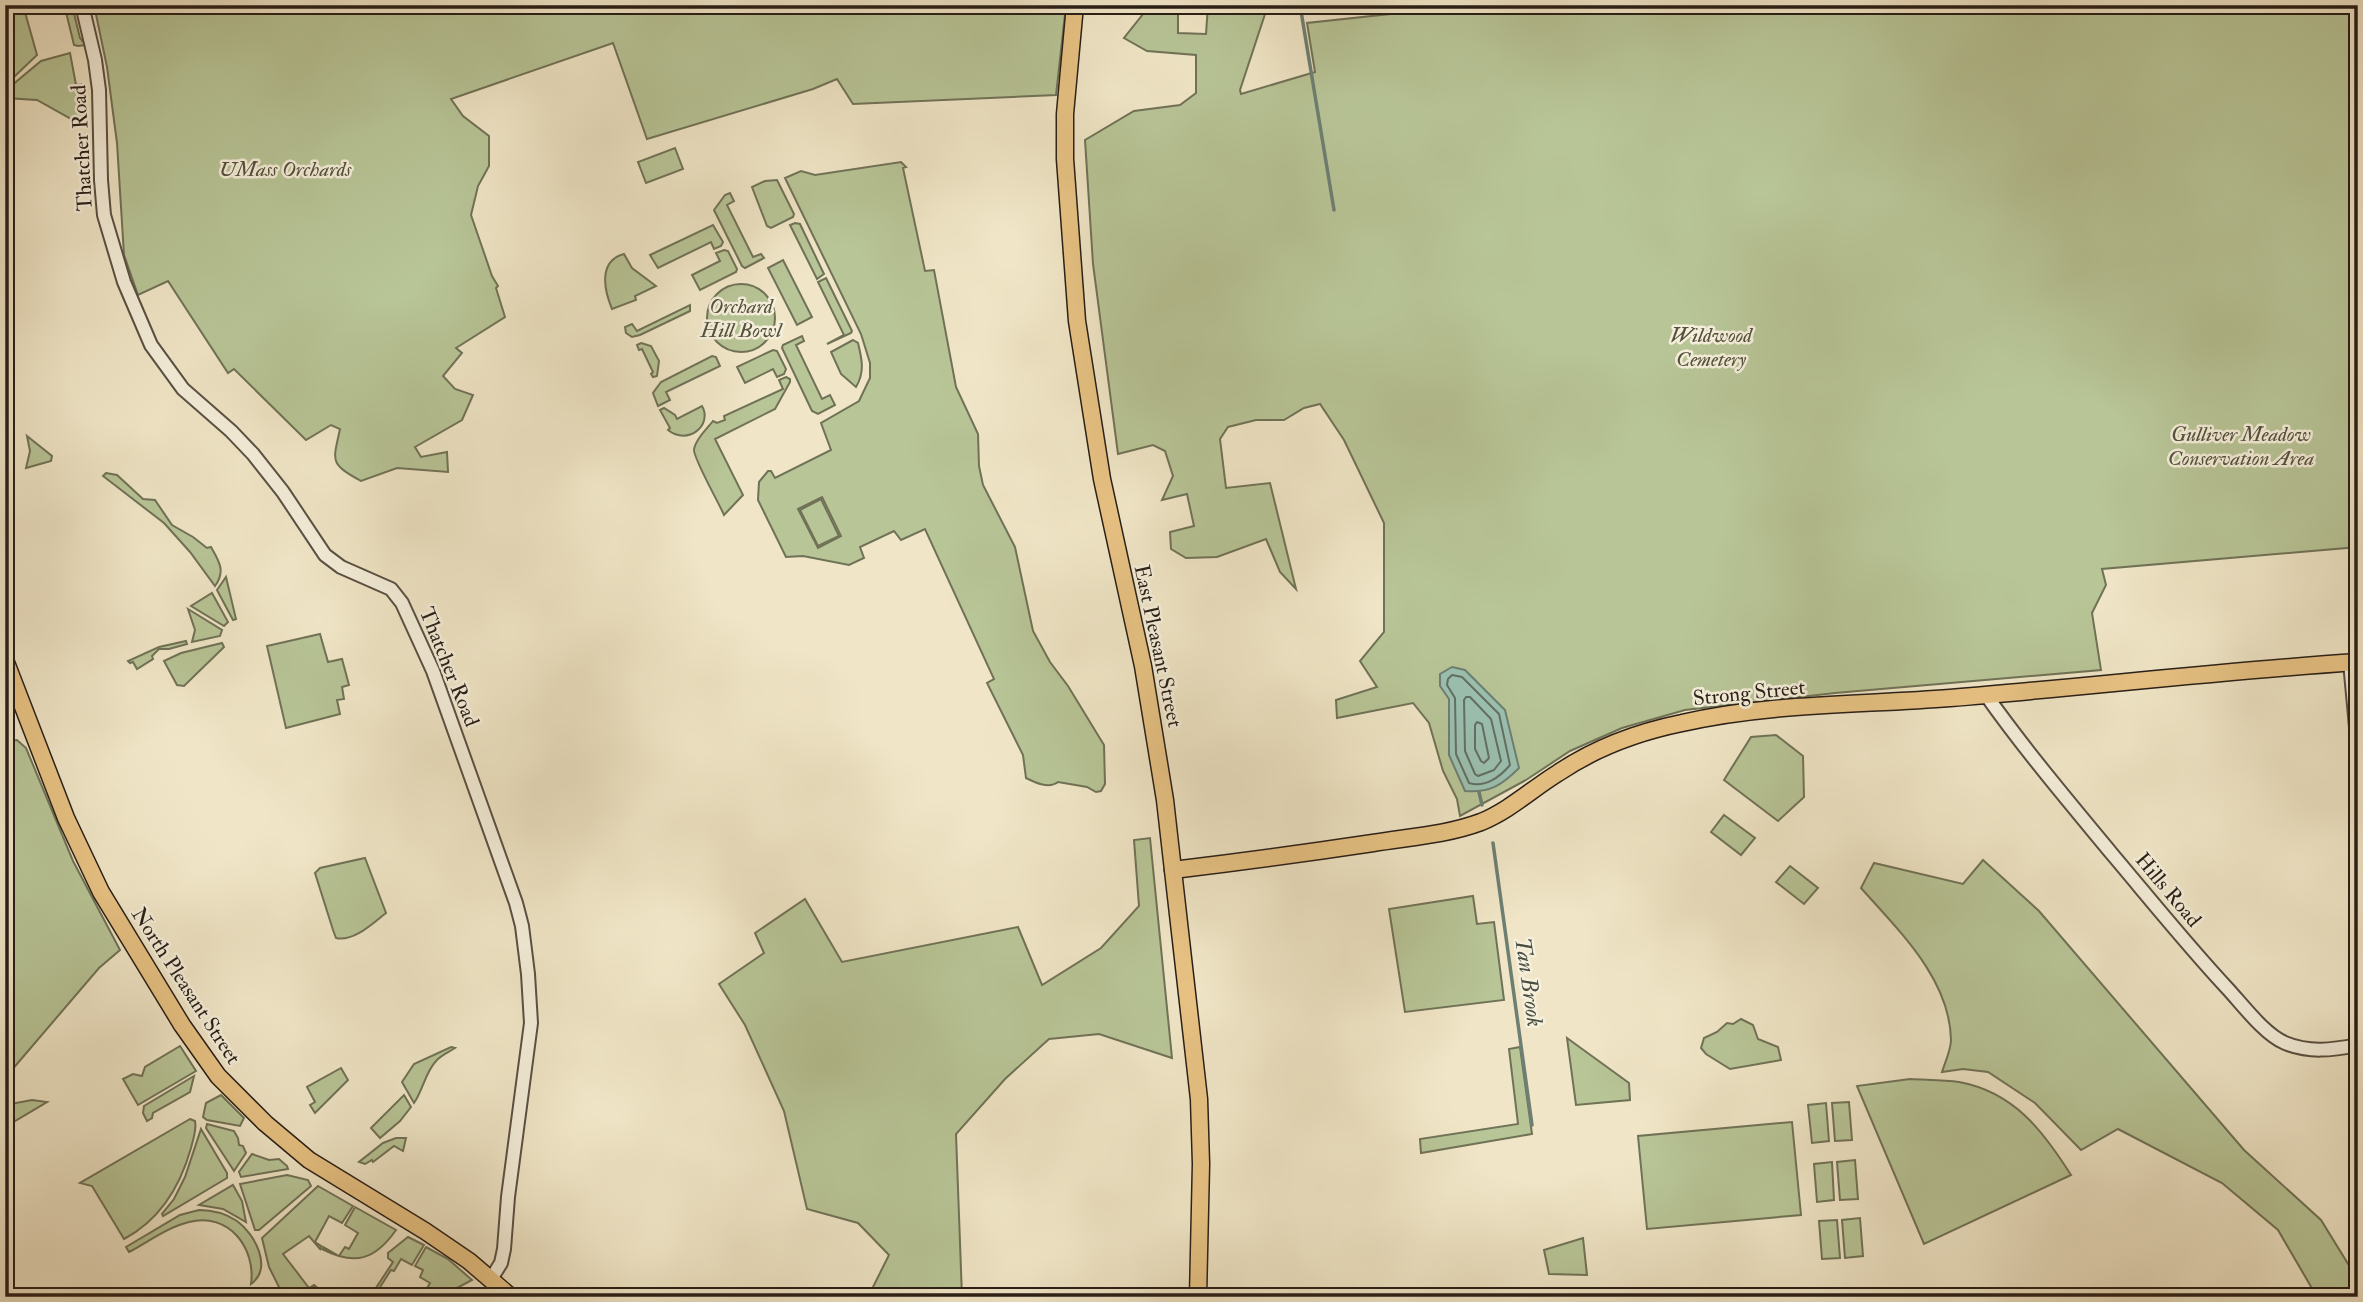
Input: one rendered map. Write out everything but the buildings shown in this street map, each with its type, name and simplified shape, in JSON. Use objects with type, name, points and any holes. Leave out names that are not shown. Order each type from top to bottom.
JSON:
[{"type":"main road","name":"East Pleasant Street","points":[[1075,5],[1065,114],[1065,159],[1077,321],[1102,480],[1155,731],[1173,870],[1199,1099],[1201,1164],[1198,1297]]},
{"type":"main road","name":"North Pleasant Street","points":[[5,660],[66,818],[101,892],[155,983],[213,1069],[257,1116],[309,1160],[425,1231],[469,1261],[511,1297]]},
{"type":"main road","name":"Strong Street","points":[[1173,870],[1279,858],[1460,829],[1515,804],[1559,772],[1602,749],[1646,732],[1686,722],[1766,710],[1986,695],[2202,673],[2354,662]]},
{"type":"street","name":"Thatcher Road","points":[[82,5],[99,90],[104,215],[124,282],[146,335],[159,359],[177,382],[241,441],[265,469],[325,555],[341,567],[391,589],[402,603],[433,671],[516,903],[528,974],[531,1023],[508,1197],[504,1249],[501,1263],[491,1279]]},
{"type":"street","points":[[2354,662],[2358,749]]},
{"type":"street","name":"Hills Road","points":[[1986,695],[2018,741],[2211,971],[2260,1024],[2282,1042],[2301,1048],[2318,1051],[2358,1045]]},
{"type":"green space","points":[[5,5],[23,5],[37,55],[15,76],[5,64]]},
{"type":"green space","points":[[72,5],[80,38],[86,45],[74,45],[65,8]]},
{"type":"green space","name":"UMass Orchards","points":[[94,5],[1066,5],[1056,95],[853,104],[837,79],[813,89],[647,139],[613,43],[451,99],[463,116],[489,136],[489,166],[478,186],[471,215],[498,286],[496,288],[505,317],[456,348],[462,353],[443,376],[455,389],[473,395],[462,420],[415,447],[421,457],[447,452],[448,472],[397,468],[361,481],[343,470],[336,461],[340,429],[331,425],[306,440],[234,369],[228,373],[168,281],[138,295],[124,255],[117,143],[107,67]]},
{"type":"green space","name":"Wildwood Cemetery","points":[[1096,5],[1178,5],[1178,33],[1206,34],[1208,5],[1268,5],[1240,90],[1241,94],[1315,72],[1307,23],[1390,14],[1392,5],[2358,5],[2358,547],[2102,569],[2106,585],[2092,613],[2101,670],[1835,693],[1685,710],[1622,728],[1570,751],[1526,780],[1460,816],[1457,799],[1443,771],[1429,723],[1413,703],[1337,718],[1336,700],[1377,687],[1360,661],[1384,632],[1384,523],[1344,440],[1320,404],[1304,408],[1284,420],[1256,420],[1228,427],[1220,439],[1226,488],[1270,483],[1296,589],[1280,572],[1266,539],[1217,557],[1186,558],[1171,549],[1170,532],[1194,526],[1187,494],[1162,500],[1173,476],[1165,451],[1153,445],[1118,454],[1093,264],[1085,140],[1134,111],[1180,105],[1196,93],[1196,55],[1147,51],[1124,38],[1143,14],[1129,6]]},
{"type":"green space","points":[[70,53],[76,85],[85,84],[86,108],[79,121],[37,100],[5,98],[5,91],[41,61]]},
{"type":"green space","points":[[675,148],[683,169],[646,183],[638,162]]},
{"type":"green space","points":[[901,162],[906,167],[903,168],[925,271],[934,270],[956,387],[978,434],[979,466],[983,485],[1015,547],[1033,631],[1104,745],[1105,784],[1101,791],[1058,782],[1051,785],[1042,784],[1026,778],[1023,755],[987,683],[994,679],[925,529],[901,540],[894,531],[860,547],[864,558],[849,565],[803,556],[786,557],[758,500],[759,482],[768,471],[771,471],[775,478],[831,450],[821,423],[859,401],[870,378],[870,363],[861,334],[785,178],[801,171],[815,175]],"holes":[[[822,497],[841,536],[818,548],[798,509]]]},
{"type":"green space","points":[[777,180],[794,214],[771,228],[767,226],[752,187],[765,181]]},
{"type":"green space","points":[[730,193],[734,201],[727,205],[753,257],[761,254],[764,258],[745,268],[714,210],[725,195]]},
{"type":"green space","points":[[800,224],[824,274],[817,279],[790,225]]},
{"type":"green space","points":[[713,225],[723,242],[721,246],[714,249],[711,242],[658,268],[650,255]]},
{"type":"green space","points":[[728,251],[736,272],[700,290],[692,275],[720,261],[716,253]]},
{"type":"green space","points":[[624,254],[632,268],[656,286],[635,296],[636,300],[612,309],[605,277],[610,263]]},
{"type":"green space","points":[[783,260],[812,317],[797,325],[768,268]]},
{"type":"green space","points":[[826,278],[852,331],[827,344],[844,335],[818,282]]},
{"type":"green space","name":"Orchard Hill Bowl","points":[[741,284],[754,287],[765,294],[772,305],[775,318],[772,331],[765,342],[754,349],[741,352],[728,349],[717,342],[710,331],[707,318],[710,305],[717,294],[728,287]]},
{"type":"green space","points":[[690,305],[690,311],[640,335],[632,337],[626,333],[625,327],[632,324],[637,331]]},
{"type":"green space","points":[[802,336],[804,341],[796,345],[822,399],[830,395],[835,405],[818,414],[812,411],[782,348]]},
{"type":"green space","points":[[853,340],[858,343],[862,365],[856,387],[841,374],[831,352]]},
{"type":"green space","points":[[641,343],[651,346],[659,361],[657,376],[653,377],[642,349],[639,350],[637,345]]},
{"type":"green space","points":[[773,350],[777,351],[786,369],[784,374],[777,377],[773,369],[745,383],[737,367]]},
{"type":"green space","points":[[712,356],[716,357],[720,366],[666,392],[670,400],[658,406],[653,393],[661,382]]},
{"type":"green space","points":[[786,377],[790,382],[775,409],[715,439],[743,495],[724,515],[697,461],[695,445],[713,421],[717,423],[725,420],[724,416],[783,389],[779,380]]},
{"type":"green space","points":[[702,406],[705,413],[701,426],[697,431],[683,436],[668,430],[670,428],[660,410],[664,408],[677,419]]},
{"type":"green space","points":[[27,436],[52,456],[51,461],[26,468],[30,451]]},
{"type":"green space","points":[[106,473],[117,475],[143,499],[155,500],[172,525],[207,548],[211,547],[221,571],[215,586],[164,523],[103,476]]},
{"type":"green space","points":[[821,499],[839,536],[818,546],[800,510]]},
{"type":"green space","points":[[226,577],[236,619],[233,620],[217,590]]},
{"type":"green space","points":[[212,593],[228,622],[224,626],[191,606]]},
{"type":"green space","points":[[188,609],[222,630],[220,636],[192,642],[195,630]]},
{"type":"green space","points":[[320,634],[328,662],[342,659],[349,685],[342,687],[344,699],[337,700],[340,714],[286,728],[267,646]]},
{"type":"green space","points":[[186,641],[187,644],[159,649],[152,656],[153,659],[137,669],[133,662],[128,661],[159,647]]},
{"type":"green space","points":[[222,643],[224,647],[184,686],[177,685],[164,661],[181,653]]},
{"type":"green space","points":[[5,728],[10,741],[17,740],[26,748],[73,861],[120,950],[99,968],[5,1078]]},
{"type":"green space","points":[[1776,735],[1803,756],[1804,797],[1778,821],[1724,780],[1751,737]]},
{"type":"green space","points":[[1724,815],[1755,838],[1741,855],[1711,832]]},
{"type":"green space","points":[[1150,838],[1172,1058],[1099,1034],[1049,1039],[1005,1079],[956,1134],[962,1297],[868,1297],[889,1255],[858,1223],[807,1209],[784,1111],[745,1025],[719,984],[764,953],[755,933],[805,899],[842,962],[1018,927],[1042,985],[1101,948],[1139,906],[1134,840]]},
{"type":"green space","points":[[365,858],[386,913],[350,937],[336,938],[315,873],[320,868]]},
{"type":"green space","points":[[1983,860],[2039,911],[2244,1150],[2321,1220],[2358,1280],[2358,1297],[2317,1297],[2278,1230],[2222,1183],[2118,1129],[2081,1150],[2035,1103],[1988,1072],[1963,1069],[1942,1072],[1951,1040],[1942,997],[1920,957],[1861,888],[1874,863],[1963,884]]},
{"type":"green space","points":[[1790,866],[1818,888],[1804,904],[1776,882]]},
{"type":"green space","points":[[1473,896],[1477,924],[1494,922],[1504,1000],[1405,1012],[1389,909]]},
{"type":"green space","points":[[1741,1019],[1753,1025],[1758,1039],[1778,1047],[1781,1060],[1730,1069],[1706,1054],[1701,1048],[1704,1038],[1727,1023],[1733,1024]]},
{"type":"green space","points":[[1567,1038],[1629,1083],[1630,1100],[1576,1105]]},
{"type":"green space","points":[[180,1046],[196,1071],[138,1105],[123,1079],[133,1074],[142,1076],[145,1067]]},
{"type":"green space","points":[[451,1047],[455,1048],[440,1057],[432,1066],[414,1103],[402,1082],[414,1064]]},
{"type":"green space","points":[[1520,1047],[1532,1134],[1421,1153],[1420,1139],[1518,1124],[1509,1049]]},
{"type":"green space","points":[[341,1068],[348,1080],[315,1113],[310,1105],[315,1102],[307,1087]]},
{"type":"green space","points":[[194,1076],[190,1092],[153,1113],[152,1118],[147,1121],[143,1113],[144,1106]]},
{"type":"green space","points":[[1910,1079],[1959,1082],[1996,1095],[2011,1104],[2038,1129],[2071,1175],[1924,1244],[1857,1086]]},
{"type":"green space","points":[[221,1095],[244,1118],[240,1126],[203,1117],[206,1103]]},
{"type":"green space","points":[[404,1095],[411,1107],[400,1121],[380,1138],[371,1128]]},
{"type":"green space","points":[[32,1100],[47,1102],[5,1127],[5,1105]]},
{"type":"green space","points":[[1849,1102],[1852,1140],[1835,1141],[1832,1103]]},
{"type":"green space","points":[[1826,1103],[1829,1141],[1812,1143],[1808,1105]]},
{"type":"green space","points":[[190,1119],[195,1121],[196,1128],[181,1176],[174,1189],[148,1222],[124,1239],[92,1186],[80,1183]]},
{"type":"green space","points":[[1792,1122],[1801,1215],[1647,1229],[1638,1136]]},
{"type":"green space","points":[[207,1124],[234,1131],[239,1145],[243,1146],[246,1153],[234,1171],[206,1128]]},
{"type":"green space","points":[[201,1129],[227,1173],[227,1178],[163,1216],[185,1177]]},
{"type":"green space","points":[[396,1138],[406,1138],[403,1151],[394,1146],[373,1162],[359,1162],[383,1143]]},
{"type":"green space","points":[[252,1154],[269,1160],[279,1159],[288,1169],[241,1177],[239,1172]]},
{"type":"green space","points":[[1855,1160],[1858,1199],[1840,1200],[1837,1162]]},
{"type":"green space","points":[[1832,1162],[1834,1200],[1817,1202],[1814,1164]]},
{"type":"green space","points":[[287,1175],[308,1180],[311,1186],[259,1230],[255,1230],[240,1184]]},
{"type":"green space","points":[[233,1185],[242,1201],[246,1222],[223,1209],[199,1205]]},
{"type":"green space","points":[[318,1186],[353,1206],[342,1223],[329,1216],[315,1242],[321,1246],[320,1249],[309,1236],[283,1254],[309,1288],[314,1285],[329,1297],[284,1297],[269,1267],[262,1238]]},
{"type":"green space","points":[[355,1207],[396,1230],[372,1254],[354,1258],[339,1256],[345,1247],[349,1249],[358,1233],[345,1225]]},
{"type":"green space","points":[[199,1210],[228,1216],[250,1234],[261,1260],[261,1269],[251,1284],[249,1258],[244,1246],[228,1228],[216,1222],[203,1220],[181,1224],[129,1252],[126,1247],[180,1215]]},
{"type":"green space","points":[[1860,1218],[1863,1256],[1845,1258],[1842,1220]]},
{"type":"green space","points":[[1837,1220],[1840,1258],[1822,1259],[1819,1221]]},
{"type":"green space","points":[[408,1237],[424,1245],[412,1265],[401,1259],[375,1295],[377,1297],[370,1297],[393,1262],[388,1258],[388,1253]]},
{"type":"green space","points":[[1583,1238],[1587,1275],[1549,1274],[1544,1250]]},
{"type":"green space","points":[[426,1247],[448,1259],[472,1280],[440,1297],[422,1297],[430,1283],[420,1277],[423,1270],[415,1266]]},
{"type":"water","points":[[1452,667],[1465,670],[1505,710],[1519,768],[1507,779],[1489,789],[1465,791],[1449,755],[1449,699],[1440,686],[1440,674]]},
{"type":"waterway","points":[[1300,5],[1334,210]]},
{"type":"waterway","name":"Tan Brook","points":[[1479,792],[1482,805]]},
{"type":"waterway","name":"Tan Brook","points":[[1493,843],[1532,1125]]},
{"type":"park label","name":"Gulliver Meadow Conservation Area","points":[[2241,446]]}]
